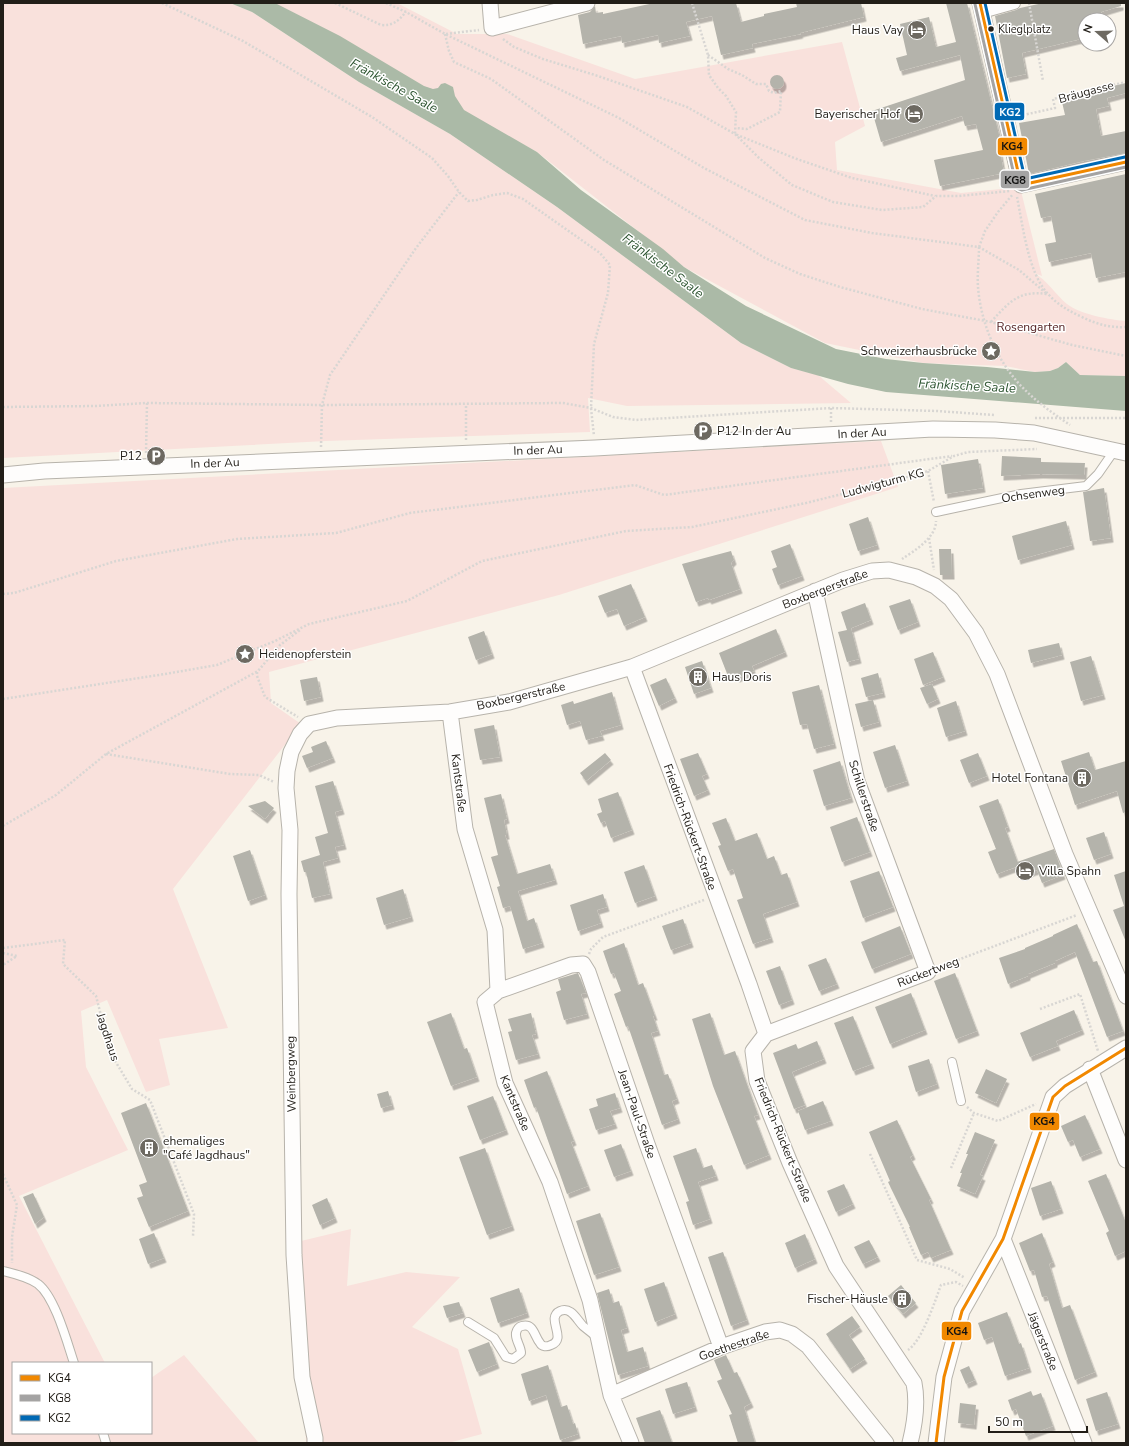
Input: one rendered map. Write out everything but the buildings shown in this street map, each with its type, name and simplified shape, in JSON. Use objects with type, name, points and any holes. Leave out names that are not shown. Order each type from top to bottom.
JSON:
[{"type":"street","points":[[490,3],[492,28],[587,3]]},
{"type":"street","points":[[1014,3],[981,8],[1006,119],[1018,188],[1126,162]]},
{"type":"street","name":"In der Au","points":[[3,474],[146,464],[320,459],[466,453],[539,448],[595,448],[933,429],[1026,432],[1120,452]]},
{"type":"street","name":"Boxbergerstraße","points":[[316,722],[336,718],[450,712],[509,702],[632,667],[815,591],[865,573],[889,570],[916,577],[935,586],[951,599],[985,648],[997,674],[1065,854],[1126,996]]},
{"type":"street","name":"Schillerstraße","points":[[815,591],[857,781],[928,972]]},
{"type":"street","name":"Friedrich-Rückert-Straße","points":[[632,667],[766,1034],[753,1051],[757,1081],[790,1163],[836,1266],[914,1383],[917,1397],[914,1429],[910,1443]]},
{"type":"street","name":"Kantstraße","points":[[450,712],[465,829],[495,930],[498,991],[485,1002],[504,1083],[550,1182],[590,1300],[611,1395],[631,1443]]},
{"type":"street","name":"Weinbergweg","points":[[315,1443],[302,1377],[294,1255],[289,894],[290,830],[286,788],[287,771],[291,752],[300,734],[316,722]]},
{"type":"street","name":"Jean-Paul-Straße","points":[[498,991],[571,965],[583,964],[588,972],[647,1144],[721,1347]]},
{"type":"street","name":"Rückertweg","points":[[766,1034],[928,972]]},
{"type":"street","points":[[936,1443],[944,1377],[962,1310],[1003,1239],[1053,1097],[1065,1086],[1126,1048]]},
{"type":"street","points":[[1096,1066],[1126,1160]]},
{"type":"street","name":"Jägerstraße","points":[[1003,1239],[1084,1443]]},
{"type":"street","name":"Goethestraße","points":[[611,1395],[721,1347],[765,1332],[780,1330],[792,1334],[808,1346],[886,1443]]},
{"type":"lane","name":"Ochsenweg","points":[[936,512],[1021,494],[1086,486],[1120,452]]},
{"type":"lane","points":[[952,1062],[961,1101]]},
{"type":"lane","points":[[7,1272],[27,1278],[38,1284],[49,1297],[74,1362]]},
{"type":"lane","points":[[468,1322],[494,1338],[506,1357],[513,1360],[521,1353],[516,1336],[517,1329],[527,1326],[535,1332],[543,1346],[554,1344],[557,1341],[558,1334],[554,1322],[555,1317],[557,1313],[562,1310],[567,1310],[572,1313],[582,1325],[598,1338]]},
{"type":"path","points":[[162,3],[243,41],[372,117],[432,158],[468,201],[507,193],[523,199],[600,253],[610,265],[608,293],[594,344],[591,408],[595,448]]},
{"type":"path","points":[[335,3],[381,24],[388,25],[396,23],[406,12]]},
{"type":"path","points":[[386,3],[406,12],[445,34],[619,118],[711,171],[805,220],[872,233],[979,247],[1019,270],[1068,311],[1092,322],[1107,326],[1126,327]]},
{"type":"path","points":[[692,3],[708,55],[709,75],[726,96],[736,112],[735,134]]},
{"type":"path","points":[[1028,3],[1043,81]]},
{"type":"path","points":[[445,34],[492,28],[503,40],[514,47],[543,59],[687,107],[735,134],[794,158],[852,178],[936,196],[959,196],[1018,188]]},
{"type":"path","points":[[445,34],[449,51],[454,62],[491,79],[604,160],[765,258],[800,274],[840,287],[922,309],[985,320],[1072,345],[1126,356]]},
{"type":"path","points":[[708,55],[728,69],[742,75],[756,84],[766,84],[774,93],[781,91],[780,112],[747,129],[736,128]]},
{"type":"path","name":"Bräugasse","points":[[1006,119],[1055,108],[1053,99],[1126,82]]},
{"type":"path","points":[[735,134],[759,158],[792,185],[833,202],[882,210],[923,207],[936,196]]},
{"type":"path","points":[[1018,188],[998,212],[985,231],[979,247],[978,286],[985,320],[995,348],[1005,366],[1024,389],[1044,407],[1070,425]]},
{"type":"path","points":[[1018,188],[1028,256],[1036,275],[1047,294]]},
{"type":"path","points":[[320,459],[322,404],[330,374],[416,248],[459,192]]},
{"type":"path","points":[[991,322],[1008,303],[1016,297],[1037,292],[1047,294]]},
{"type":"path","points":[[146,464],[147,403]]},
{"type":"path","points":[[3,407],[95,406],[147,403],[563,403],[591,408],[613,417],[636,420],[831,408],[937,411],[998,415]]},
{"type":"path","points":[[466,404],[466,453]]},
{"type":"path","points":[[1029,417],[1126,418]]},
{"type":"path","name":"Ludwigturm KG","points":[[309,624],[407,601],[482,561],[626,531],[692,527],[806,503],[928,471],[954,456],[968,452],[1039,449]]},
{"type":"path","points":[[3,594],[14,593],[116,562],[237,539],[336,533],[410,513],[635,485],[664,495],[954,456]]},
{"type":"path","points":[[901,560],[929,537],[936,527],[936,512],[928,471]]},
{"type":"path","points":[[929,537],[935,586]]},
{"type":"path","points":[[3,826],[56,795],[106,754],[258,671],[280,645],[309,624]]},
{"type":"path","points":[[3,699],[217,665],[275,641],[309,624]]},
{"type":"path","points":[[258,671],[257,676],[265,697],[316,722]]},
{"type":"path","points":[[106,754],[230,774],[259,775],[286,788]]},
{"type":"path","points":[[591,949],[603,937],[716,896]]},
{"type":"path","name":"Rückertweg","points":[[928,972],[1089,910]]},
{"type":"path","name":"Jagdhaus","points":[[3,948],[65,940],[63,964],[96,996],[114,1059],[132,1089],[150,1100],[194,1214],[193,1236]]},
{"type":"path","points":[[3,953],[17,956],[3,965]]},
{"type":"path","points":[[1040,1009],[1080,994],[1096,1066]]},
{"type":"path","points":[[961,1101],[974,1113],[998,1121],[1053,1097]]},
{"type":"path","points":[[951,1168],[974,1113]]},
{"type":"path","points":[[870,1154],[917,1260],[950,1269],[976,1284]]},
{"type":"path","points":[[3,1174],[17,1205],[7,1272]]},
{"type":"path","points":[[897,1357],[911,1348],[921,1332],[933,1307],[941,1285],[948,1283]]},
{"type":"green space","points":[[3,3],[230,3],[252,12],[359,82],[450,134],[557,207],[741,343],[791,368],[818,375],[851,403],[627,406],[588,398],[590,432],[326,441],[3,458]]},
{"type":"green space","name":"Rosengarten","points":[[268,3],[397,3],[457,34],[507,34],[635,79],[842,42],[865,126],[835,142],[837,170],[961,193],[1020,187],[1042,276],[1034,273],[1072,308],[1095,316],[1126,321],[1126,376],[1080,375],[1066,362],[1058,368],[1050,371],[1035,372],[1005,366],[923,363],[825,343],[684,267],[537,152]]},
{"type":"green space","points":[[881,441],[898,487],[559,595],[269,672],[271,703],[301,724],[173,889],[228,1028],[159,1039],[170,1085],[146,1092],[107,1000],[81,1011],[86,1067],[128,1150],[19,1196],[104,1362],[12,1362],[12,1434],[152,1434],[152,1377],[184,1355],[259,1443],[3,1443],[3,488]]},
{"type":"green space","points":[[351,1229],[347,1286],[406,1272],[460,1277],[412,1327],[458,1349],[482,1434],[448,1443],[306,1443],[301,1241]]},
{"type":"water","name":"Fränkische Saale","points":[[230,3],[275,3],[340,36],[424,86],[433,89],[438,88],[441,84],[445,83],[453,87],[455,96],[464,110],[537,152],[581,190],[663,249],[684,267],[746,306],[836,349],[886,359],[1035,372],[1050,371],[1058,368],[1066,362],[1080,375],[1126,376],[1126,411],[886,392],[848,384],[791,368],[741,343],[557,207],[450,134],[359,82],[252,12]]},
{"type":"transit line","name":"KG4","points":[[980,3],[1021,185],[1126,162]]},
{"type":"transit line","name":"KG2","points":[[985,3],[1025,179],[1125,157]]},
{"type":"transit line","name":"KG8","points":[[975,4],[1017,188],[1022,190],[1126,167]]},
{"type":"transit line","name":"KG4","points":[[936,1443],[944,1377],[962,1311],[1003,1239],[1053,1097],[1065,1086],[1126,1048]]},
{"type":"place","name":"Klieglplatz","points":[[991,29]]},
{"type":"place","name":"Haus Vay","points":[[917,30]]},
{"type":"place","name":"Bayerischer Hof","points":[[914,114]]},
{"type":"place","name":"Schweizerhausbrücke","points":[[991,351]]},
{"type":"place","name":"P12 In der Au","points":[[703,431]]},
{"type":"place","name":"P12","points":[[156,456]]},
{"type":"place","name":"Heidenopferstein","points":[[245,654]]},
{"type":"place","name":"Haus Doris","points":[[698,677]]},
{"type":"place","name":"Hotel Fontana","points":[[1082,778]]},
{"type":"place","name":"Villa Spahn","points":[[1025,871]]},
{"type":"place","name":"ehemaliges \"Café Jagdhaus\"","points":[[149,1148]]},
{"type":"place","name":"Fischer-Häusle","points":[[902,1299]]}]
